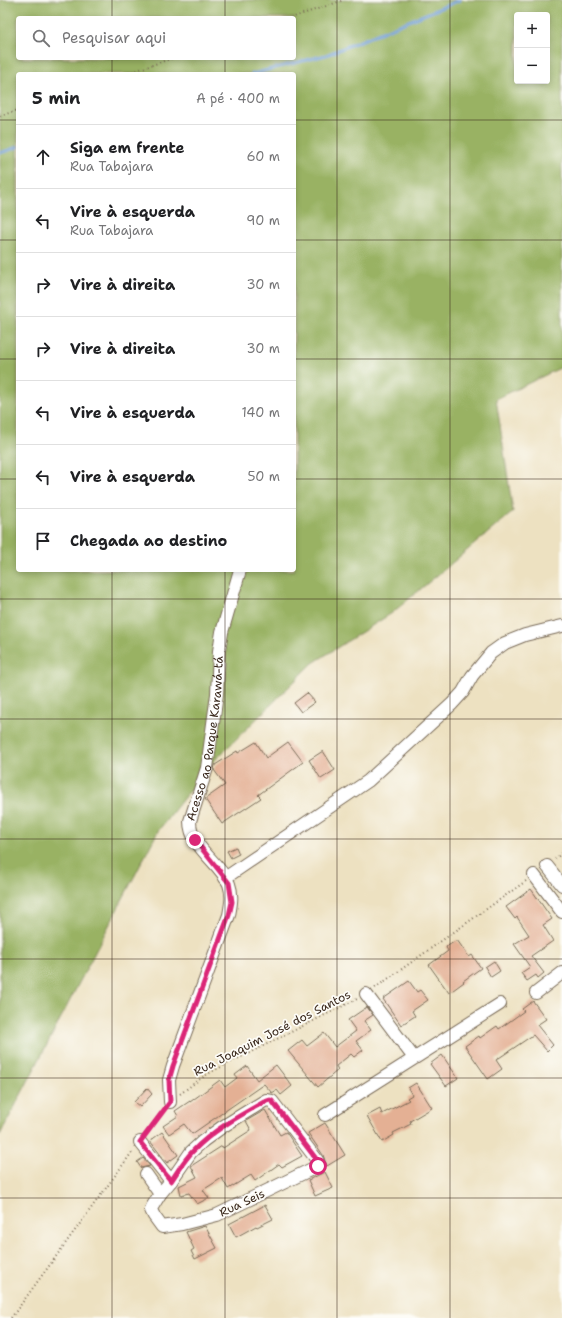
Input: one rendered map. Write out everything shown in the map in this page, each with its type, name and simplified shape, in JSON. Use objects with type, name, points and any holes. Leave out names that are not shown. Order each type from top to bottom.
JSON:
[{"type":"street","name":"Acesso ao Parque Karawá-tá","points":[[170,1102],[169,1080],[173,1066],[229,915],[232,902],[229,883],[195,840],[190,826],[190,821],[207,768],[217,694],[219,650],[222,632],[239,572]]},
{"type":"street","points":[[225,878],[368,781],[452,704],[463,692],[472,676],[491,653],[505,643],[525,635],[562,626]]},
{"type":"street","points":[[547,866],[562,885]]},
{"type":"street","points":[[534,875],[562,912]]},
{"type":"street","points":[[536,993],[562,973]]},
{"type":"street","points":[[366,994],[414,1058]]},
{"type":"street","points":[[325,1115],[500,1004]]},
{"type":"street","name":"Rua Seis","points":[[160,1194],[151,1210],[162,1227],[182,1224],[217,1214],[318,1166],[317,1160],[270,1100],[222,1127],[203,1141],[192,1152],[171,1181]]},
{"type":"street","points":[[140,1142],[171,1181],[160,1194],[146,1174]]},
{"type":"path","points":[[296,16],[344,0]]},
{"type":"path","points":[[131,72],[167,60]]},
{"type":"path","points":[[0,116],[16,111]]},
{"type":"path","points":[[547,866],[562,853]]},
{"type":"path","name":"Rua Joaquim José dos Santos","points":[[11,1318],[170,1102],[211,1072],[366,994],[534,875]]},
{"type":"green space","points":[[0,0],[562,0],[562,367],[496,399],[513,512],[392,613],[313,663],[207,768],[158,831],[0,1135]]},
{"type":"building","points":[[307,693],[315,702],[301,712],[294,703]]},
{"type":"building","points":[[256,742],[266,758],[288,742],[303,762],[258,795],[261,798],[222,824],[205,799],[225,785],[214,770],[215,765],[237,751],[238,753]]},
{"type":"building","points":[[323,751],[335,770],[321,779],[309,760]]},
{"type":"building","points":[[236,847],[239,854],[231,858],[227,851]]},
{"type":"building","points":[[531,889],[552,919],[543,925],[553,941],[531,956],[544,973],[538,978],[536,975],[527,981],[521,973],[530,967],[514,944],[529,935],[517,917],[515,919],[506,907]]},
{"type":"building","points":[[457,940],[469,957],[472,955],[481,968],[449,993],[429,965],[448,951],[446,947]]},
{"type":"building","points":[[494,961],[500,971],[491,977],[485,967]]},
{"type":"building","points":[[409,981],[417,992],[420,990],[428,1000],[412,1011],[415,1016],[401,1025],[383,999]]},
{"type":"building","points":[[533,1001],[546,1019],[537,1025],[553,1045],[547,1051],[533,1035],[496,1060],[502,1069],[488,1079],[465,1046],[497,1026],[499,1029],[524,1011],[522,1009]]},
{"type":"building","points":[[367,1007],[373,1015],[364,1021],[371,1030],[356,1041],[363,1050],[354,1057],[351,1054],[336,1066],[338,1070],[318,1087],[288,1051],[302,1040],[307,1046],[324,1033],[335,1047],[356,1031],[348,1020]]},
{"type":"building","points":[[442,1055],[458,1078],[446,1086],[430,1064]]},
{"type":"building","points":[[276,1065],[292,1086],[281,1095],[277,1090],[272,1093],[264,1084],[192,1134],[184,1124],[169,1134],[163,1126],[178,1116],[175,1111],[220,1080],[225,1087],[237,1078],[235,1075],[247,1066],[257,1080]]},
{"type":"building","points":[[416,1083],[432,1108],[410,1121],[411,1124],[393,1133],[394,1135],[382,1142],[367,1116],[380,1109],[382,1114],[409,1100],[407,1098],[412,1095],[408,1088]]},
{"type":"building","points":[[147,1088],[152,1094],[140,1107],[134,1102]]},
{"type":"building","points":[[265,1110],[280,1135],[286,1132],[302,1156],[282,1167],[279,1164],[255,1181],[251,1175],[228,1189],[222,1178],[203,1190],[209,1198],[197,1204],[189,1193],[181,1195],[179,1186],[197,1177],[191,1166],[222,1146],[223,1148],[251,1130],[246,1121]]},
{"type":"building","points":[[325,1123],[345,1155],[327,1166],[323,1155],[308,1133]]},
{"type":"building","points":[[162,1132],[178,1155],[167,1163],[150,1141]]},
{"type":"building","points":[[143,1158],[150,1166],[141,1168],[137,1162]]},
{"type":"building","points":[[325,1172],[333,1188],[315,1196],[308,1180]]},
{"type":"building","points":[[265,1205],[273,1219],[236,1237],[229,1224]]},
{"type":"building","points":[[205,1226],[217,1248],[195,1259],[191,1251],[194,1249],[186,1232]]},
{"type":"waterway","points":[[260,72],[326,55],[460,0]]},
{"type":"waterway","points":[[0,153],[16,148]]},
{"type":"route","points":[[195,840],[229,883],[232,902],[229,915],[173,1066],[169,1080],[170,1102],[140,1142],[171,1181],[192,1152],[203,1141],[222,1127],[270,1100],[317,1160],[318,1166]]}]
